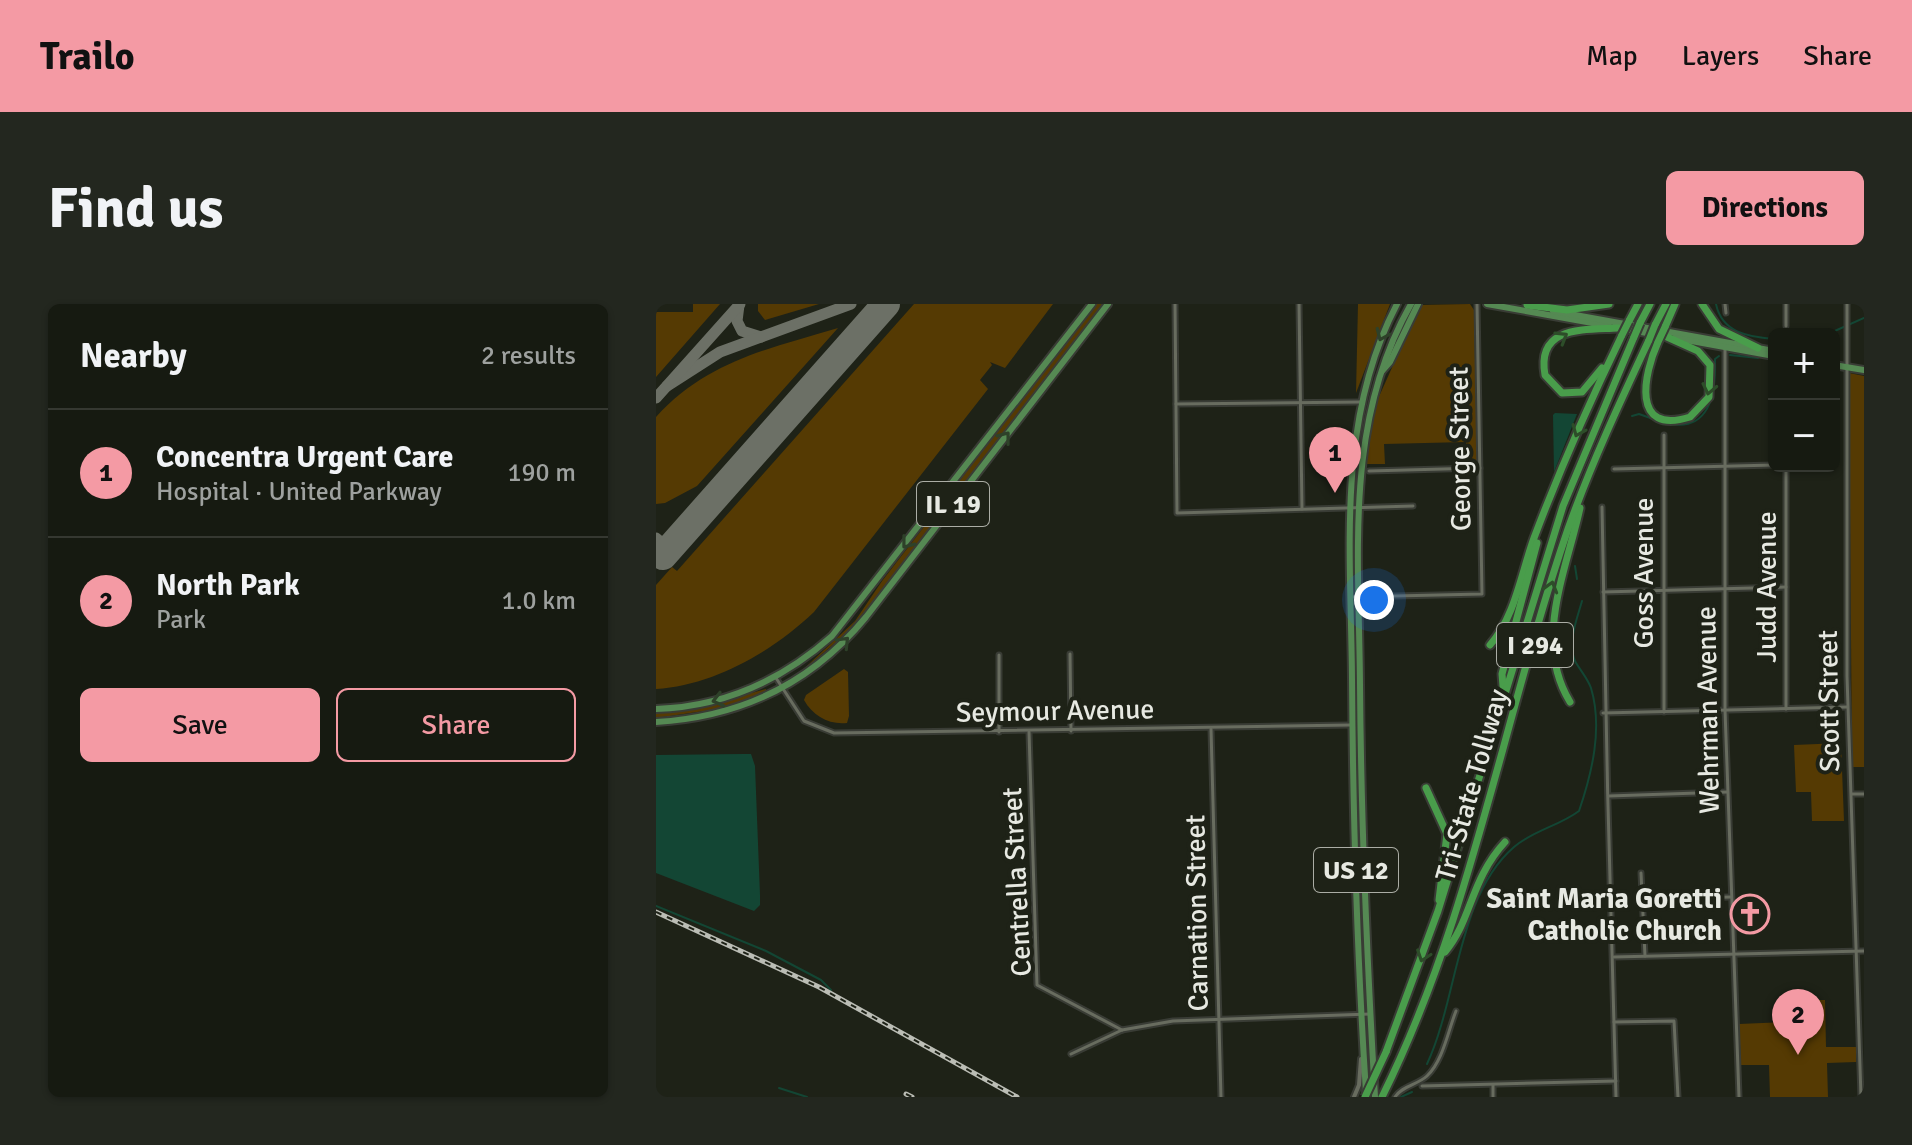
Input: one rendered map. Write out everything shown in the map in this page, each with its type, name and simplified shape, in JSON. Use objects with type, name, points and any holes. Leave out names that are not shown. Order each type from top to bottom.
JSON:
[{"type":"highway","points":[[1526,304],[1567,310],[1609,304]]},
{"type":"highway","name":"I 294","points":[[1503,694],[1502,674],[1548,506],[1579,427],[1636,304]]},
{"type":"highway","name":"Tri-State Tollway","points":[[1366,1095],[1386,1052],[1438,911],[1563,506],[1650,304]]},
{"type":"highway","name":"Tri-State Tollway","points":[[1382,1097],[1442,957],[1465,888],[1567,531],[1588,475],[1654,341],[1655,325],[1666,304]]},
{"type":"highway","points":[[1667,337],[1693,347],[1710,365],[1709,397],[1690,417],[1664,418],[1653,411],[1646,399],[1645,376],[1654,341],[1665,327],[1675,304]]},
{"type":"highway","points":[[1702,304],[1719,329],[1758,348]]},
{"type":"highway","points":[[1573,330],[1620,333],[1599,373],[1582,392],[1562,393],[1548,381],[1543,359],[1555,340],[1573,330]]},
{"type":"highway","points":[[1570,702],[1554,671],[1551,628],[1588,475]]},
{"type":"highway","points":[[1490,645],[1511,610],[1548,506]]},
{"type":"highway","points":[[1426,788],[1447,834],[1438,911]]},
{"type":"highway","points":[[1442,957],[1454,942],[1484,867],[1505,842]]},
{"type":"main road","name":"IL 19","points":[[656,709],[719,700],[776,678],[807,658],[841,627],[1092,304]]},
{"type":"main road","name":"IL 19","points":[[656,722],[724,712],[782,689],[834,652],[855,630],[1108,304]]},
{"type":"main road","name":"US 12","points":[[1366,1095],[1352,725],[1351,468],[1360,402],[1376,348],[1397,304]]},
{"type":"main road","name":"US 12","points":[[1375,1097],[1361,725],[1359,507],[1364,438],[1379,373],[1411,304]]},
{"type":"main road","points":[[1379,373],[1390,362],[1418,304]]},
{"type":"main road","points":[[1487,304],[1620,333],[1768,352]]},
{"type":"main road","points":[[1526,304],[1768,351]]},
{"type":"main road","points":[[1840,366],[1864,370]]},
{"type":"street","points":[[1175,304],[1177,513],[1413,506]]},
{"type":"street","points":[[1299,304],[1302,509]]},
{"type":"street","name":"George Street","points":[[1360,597],[1482,594],[1477,304]]},
{"type":"street","points":[[1725,304],[1726,313]]},
{"type":"street","points":[[1786,304],[1786,326]]},
{"type":"street","name":"Scott Street","points":[[1847,304],[1847,707],[1861,1097]]},
{"type":"street","name":"Wehrman Avenue","points":[[1725,347],[1725,710],[1739,1097]]},
{"type":"street","points":[[1176,404],[1360,402]]},
{"type":"street","name":"Goss Avenue","points":[[1664,435],[1664,712]]},
{"type":"street","points":[[1614,469],[1768,465]]},
{"type":"street","points":[[1369,471],[1480,468]]},
{"type":"street","name":"Judd Avenue","points":[[1786,472],[1786,709]]},
{"type":"street","points":[[1602,507],[1603,713],[1609,796],[1616,1097]]},
{"type":"street","points":[[1603,592],[1786,587]]},
{"type":"street","points":[[1351,597],[1360,597]]},
{"type":"street","points":[[1070,654],[1071,731]]},
{"type":"street","points":[[999,655],[999,732]]},
{"type":"street","name":"Seymour Avenue","points":[[776,678],[804,721],[824,731],[1029,732],[1361,725]]},
{"type":"street","points":[[1603,713],[1847,707]]},
{"type":"street","name":"Carnation Street","points":[[1211,728],[1221,1097]]},
{"type":"street","name":"Centrella Street","points":[[1029,732],[1037,985],[1122,1030]]},
{"type":"street","points":[[1609,796],[1727,792]]},
{"type":"street","points":[[1850,794],[1864,794]]},
{"type":"street","points":[[1641,873],[1645,956]]},
{"type":"street","points":[[1643,899],[1731,897]]},
{"type":"street","points":[[1614,957],[1864,951]]},
{"type":"street","points":[[1395,1097],[1399,1091],[1427,1076],[1434,1067],[1456,1011]]},
{"type":"street","points":[[1071,1054],[1122,1030],[1173,1021],[1370,1014]]},
{"type":"street","points":[[1614,1022],[1674,1021],[1678,1097]]},
{"type":"street","points":[[1354,1097],[1359,1085],[1363,1036]]},
{"type":"street","points":[[1422,1086],[1616,1081]]},
{"type":"street","points":[[1493,1084],[1493,1097]]},
{"type":"street","points":[[1354,1097],[1366,1095]]},
{"type":"shaded area","points":[[693,304],[720,304],[656,377],[656,312],[693,312]]},
{"type":"shaded area","points":[[758,304],[819,304],[765,320],[758,311]]},
{"type":"shaded area","points":[[914,304],[1053,304],[1005,368],[990,362],[992,365],[980,380],[988,389],[814,612],[780,640],[741,664],[699,681],[656,689],[656,585],[672,567],[677,571]]},
{"type":"shaded area","points":[[1096,304],[1103,304],[855,626],[795,677],[855,621],[882,581]]},
{"type":"shaded area","points":[[1358,304],[1390,304],[1356,393]]},
{"type":"shaded area","points":[[1470,304],[1474,310],[1477,461],[1467,461],[1466,442],[1384,444],[1385,464],[1364,464],[1377,401],[1420,305]]},
{"type":"shaded area","points":[[838,328],[697,486],[665,503],[656,504],[656,417],[696,382],[740,359]]},
{"type":"shaded area","points":[[1849,373],[1864,376],[1864,767],[1852,767]]},
{"type":"shaded area","points":[[1577,414],[1554,472],[1553,415]]},
{"type":"shaded area","points":[[844,669],[848,672],[847,723],[828,721],[817,715],[804,700],[806,695]]},
{"type":"shaded area","points":[[766,689],[766,693],[725,708],[656,718],[656,712],[697,708]]},
{"type":"shaded area","points":[[1841,743],[1844,821],[1812,821],[1811,792],[1796,792],[1794,745]]},
{"type":"shaded area","points":[[751,754],[755,766],[760,905],[754,911],[656,873],[656,755]]},
{"type":"shaded area","points":[[1813,1000],[1825,1000],[1826,1047],[1856,1047],[1856,1062],[1827,1063],[1828,1097],[1770,1097],[1769,1065],[1741,1065],[1739,1024],[1813,1021]]},
{"type":"waterway","points":[[1716,304],[1719,314],[1730,327],[1746,335],[1768,338]]},
{"type":"waterway","points":[[1840,329],[1864,318]]},
{"type":"waterway","points":[[1730,355],[1758,358]]},
{"type":"waterway","points":[[1662,422],[1678,425],[1691,423],[1707,409],[1714,386],[1715,359],[1719,356]]},
{"type":"waterway","points":[[1632,416],[1639,414],[1656,420]]},
{"type":"waterway","points":[[1575,566],[1577,579]]},
{"type":"waterway","points":[[1427,1064],[1446,1009],[1470,920],[1495,868],[1522,841],[1579,811],[1592,766],[1596,734],[1591,688],[1575,661],[1572,647],[1582,601]]},
{"type":"waterway","points":[[656,906],[766,951],[821,980],[831,990]]},
{"type":"waterway","points":[[779,1088],[807,1097]]},
{"type":"waterway","points":[[1401,1097],[1412,1092]]},
{"type":"taxiway","points":[[656,398],[740,304]]},
{"type":"taxiway","points":[[667,386],[720,352],[851,304]]},
{"type":"taxiway","points":[[739,305],[737,321],[742,331],[761,337]]},
{"type":"taxiway","points":[[656,538],[669,549]]},
{"type":"runway","points":[[663,556],[886,304]]},
{"type":"railway","points":[[656,912],[819,987],[1017,1097]]},
{"type":"railway","points":[[906,1094],[912,1097]]},
{"type":"place","name":"Concentra Urgent Care","points":[[1335,493]]},
{"type":"place","name":"Saint Maria Goretti Catholic Church","points":[[1750,914]]},
{"type":"place","name":"North Park","points":[[1798,1055]]}]
